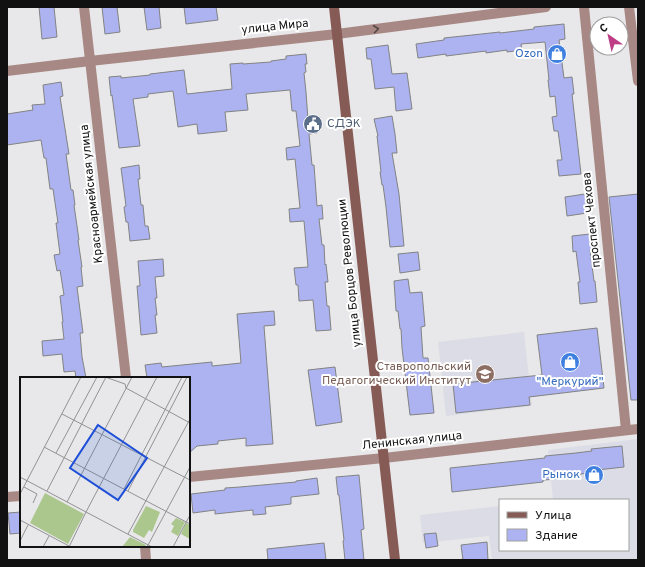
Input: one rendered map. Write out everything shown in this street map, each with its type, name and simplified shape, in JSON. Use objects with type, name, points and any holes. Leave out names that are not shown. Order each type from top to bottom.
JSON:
[{"type":"main road","name":"улица Борцов Революции","points":[[334,7],[395,560]]},
{"type":"street","name":"Красноармейская улица","points":[[84,7],[126,377]]},
{"type":"street","name":"улица Мира","points":[[7,71],[337,34],[546,7]]},
{"type":"street","name":"проспект Чехова","points":[[584,7],[626,430]]},
{"type":"street","points":[[629,7],[638,81]]},
{"type":"street","name":"Ленинская улица","points":[[190,477],[384,458],[638,429]]},
{"type":"street","points":[[7,497],[20,496]]},
{"type":"street","points":[[145,547],[146,560]]},
{"type":"shaded area","name":"Ставропольский Педагогический Институт","points":[[524,332],[532,406],[446,416],[438,342]]},
{"type":"shaded area","name":"Рынок","points":[[638,439],[638,560],[492,560],[489,536],[423,543],[420,515],[499,506],[499,551],[629,551],[629,499],[553,499],[548,450]]},
{"type":"building","points":[[39,7],[54,7],[57,37],[42,39]]},
{"type":"building","points":[[102,7],[117,7],[120,32],[105,34]]},
{"type":"building","points":[[144,7],[159,7],[161,28],[147,30]]},
{"type":"building","points":[[184,7],[216,7],[218,20],[186,24]]},
{"type":"building","points":[[564,24],[565,39],[559,40],[564,78],[572,77],[574,94],[572,94],[581,174],[559,176],[557,160],[562,160],[558,131],[554,131],[552,117],[557,116],[555,96],[550,97],[545,42],[521,44],[522,50],[507,52],[507,50],[486,53],[486,51],[418,58],[416,44],[444,40],[444,38],[500,33],[534,29],[534,27]]},
{"type":"building","points":[[388,45],[392,74],[407,73],[412,109],[396,111],[394,87],[375,89],[371,59],[367,59],[366,48]]},
{"type":"building","points":[[306,54],[307,64],[305,64],[306,72],[304,73],[308,120],[315,120],[317,133],[309,134],[312,165],[314,165],[317,206],[322,205],[323,219],[319,219],[322,245],[324,245],[328,282],[325,282],[331,330],[316,331],[313,300],[299,301],[298,285],[296,285],[294,268],[308,267],[304,221],[290,222],[289,209],[300,208],[295,159],[287,160],[286,148],[300,146],[296,111],[292,111],[290,90],[246,94],[248,110],[225,112],[227,131],[198,134],[197,124],[178,127],[173,91],[148,94],[148,97],[133,99],[140,146],[119,148],[109,77],[121,76],[121,78],[184,70],[187,94],[232,89],[230,64],[271,62],[286,59],[286,56]]},
{"type":"building","points":[[61,82],[63,96],[60,97],[69,154],[66,154],[71,190],[73,190],[82,267],[83,286],[77,287],[83,333],[80,333],[82,357],[86,377],[76,377],[75,371],[64,372],[62,354],[43,356],[42,341],[64,339],[60,296],[64,295],[60,270],[57,271],[54,255],[60,254],[56,223],[58,223],[53,189],[50,189],[46,158],[44,158],[41,140],[7,145],[7,114],[33,110],[32,105],[45,104],[43,85]]},
{"type":"building","points":[[392,116],[397,153],[392,153],[399,194],[404,246],[390,247],[386,207],[380,172],[378,136],[374,119]]},
{"type":"building","points":[[139,165],[140,179],[138,179],[141,205],[143,205],[145,226],[148,226],[150,239],[130,241],[128,222],[126,222],[124,207],[126,206],[121,168]]},
{"type":"building","points":[[585,194],[587,213],[567,216],[565,197]]},
{"type":"building","points":[[638,194],[638,400],[631,400],[609,197]]},
{"type":"building","points":[[590,234],[592,250],[590,250],[597,302],[580,304],[578,282],[580,282],[576,251],[573,252],[572,236]]},
{"type":"building","points":[[418,252],[420,270],[400,273],[398,254]]},
{"type":"building","points":[[163,259],[164,276],[155,277],[157,315],[155,315],[157,333],[141,335],[137,286],[140,286],[138,261]]},
{"type":"building","points":[[408,279],[410,293],[422,292],[425,326],[421,327],[423,358],[428,358],[434,413],[410,415],[401,329],[398,311],[396,311],[394,281]]},
{"type":"building","points":[[274,311],[275,325],[264,326],[273,444],[246,446],[246,438],[218,441],[218,444],[197,446],[190,452],[190,377],[147,377],[145,365],[161,363],[162,367],[212,362],[212,366],[241,363],[237,314]]},
{"type":"building","points":[[597,328],[604,388],[529,397],[530,405],[456,413],[453,384],[542,375],[537,335]]},
{"type":"building","points":[[335,367],[342,422],[316,426],[308,370]]},
{"type":"building","points":[[622,446],[624,467],[588,471],[588,473],[559,477],[559,479],[543,480],[543,482],[452,492],[450,468],[545,458],[545,456]]},
{"type":"building","points":[[359,475],[364,529],[361,530],[364,560],[345,560],[336,477]]},
{"type":"building","points":[[317,478],[319,494],[291,497],[291,504],[265,507],[266,514],[253,515],[253,510],[215,514],[215,510],[193,513],[191,494],[225,490],[225,488],[296,482]]},
{"type":"building","points":[[20,512],[20,533],[10,534],[8,513]]},
{"type":"building","points":[[436,533],[438,546],[426,548],[424,534]]},
{"type":"building","points":[[487,542],[488,560],[463,560],[461,545]]},
{"type":"building","points":[[324,543],[326,560],[268,560],[267,549]]},
{"type":"place","name":"Ozon","points":[[557,54]]},
{"type":"place","name":"СДЭК","points":[[313,124]]},
{"type":"place","name":"\"Меркурий\"","points":[[570,362]]},
{"type":"place","name":"Ставропольский Педагогический Институт","points":[[485,374]]},
{"type":"place","name":"Рынок","points":[[594,475]]}]
